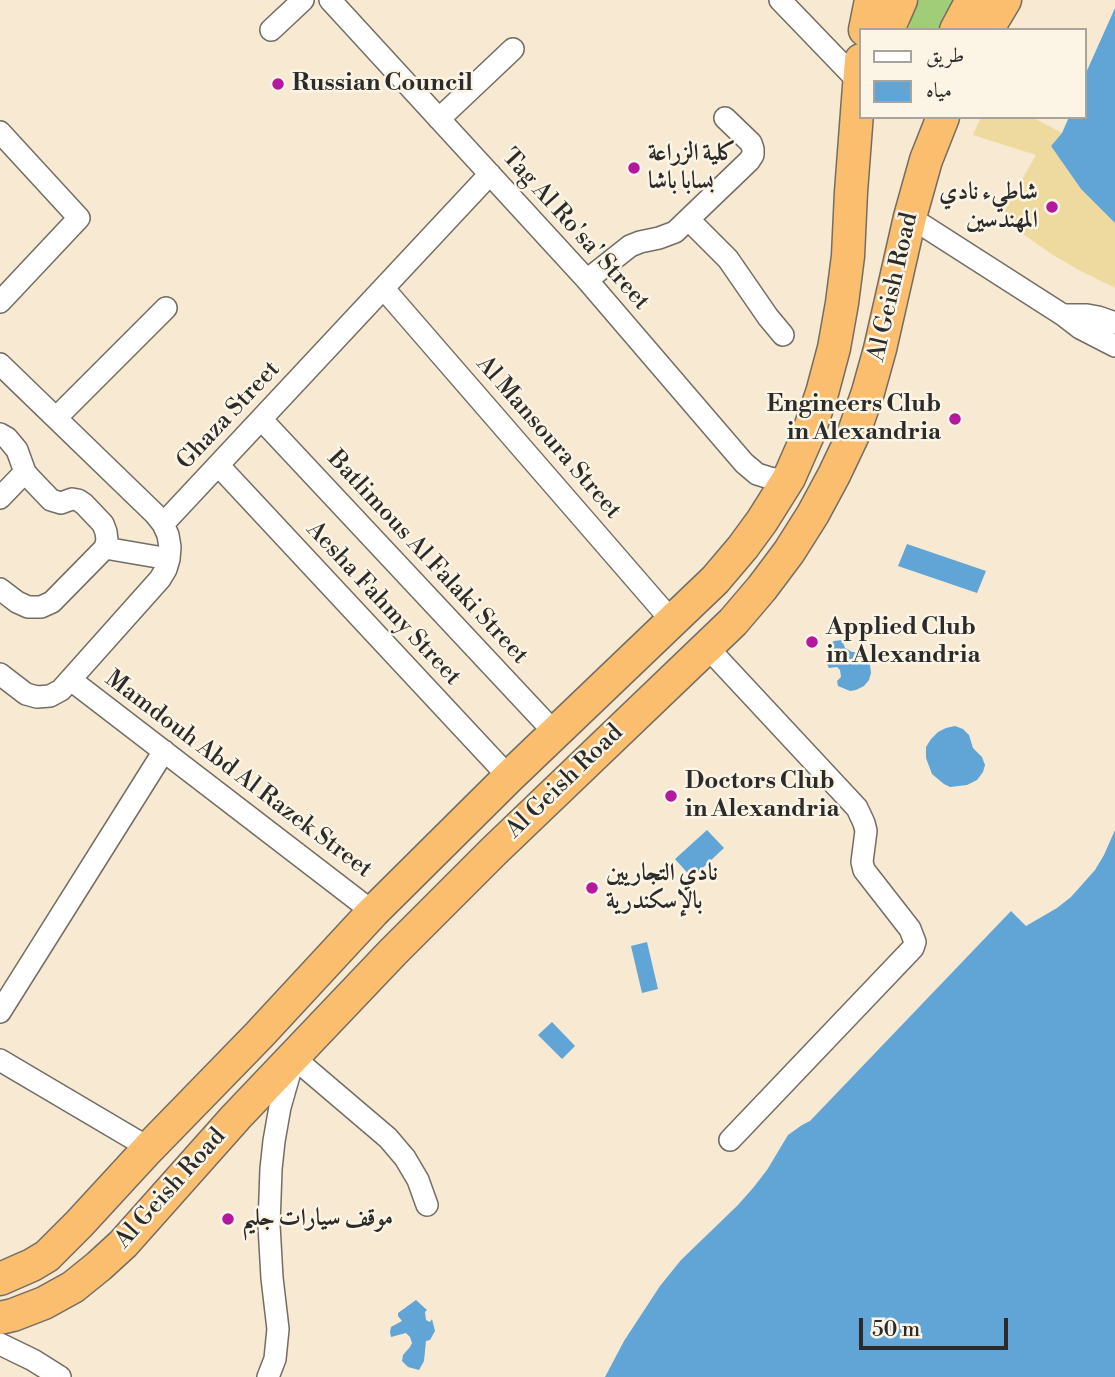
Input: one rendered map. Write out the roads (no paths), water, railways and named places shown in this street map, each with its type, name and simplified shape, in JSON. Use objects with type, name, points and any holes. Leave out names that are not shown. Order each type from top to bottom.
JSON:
[{"type":"highway","points":[[865,28],[871,0]]},
{"type":"highway","points":[[889,28],[901,0]]},
{"type":"highway","points":[[957,28],[972,0]]},
{"type":"highway","points":[[987,28],[1005,0]]},
{"type":"highway","name":"Al Geish Road","points":[[0,1279],[47,1256],[79,1224],[373,912],[509,777],[715,580],[776,501],[807,436],[834,348],[848,256],[860,73]]},
{"type":"highway","points":[[926,160],[929,119]]},
{"type":"highway","name":"Al Geish Road","points":[[0,1318],[44,1303],[73,1287],[123,1244],[236,1117],[393,952],[494,850],[733,622],[762,588],[813,514],[853,435],[880,349],[926,160],[942,119]]},
{"type":"street","points":[[271,30],[303,0]]},
{"type":"street","name":"Tag Al Ro'sa' Street","points":[[330,0],[587,280],[744,463],[757,474],[773,479],[789,478]]},
{"type":"street","points":[[779,0],[860,73]]},
{"type":"street","points":[[439,119],[513,49]]},
{"type":"street","points":[[587,280],[630,246],[667,236],[689,220],[750,161],[753,155],[751,143],[725,118]]},
{"type":"street","points":[[0,132],[79,218],[0,302]]},
{"type":"street","name":"Ghaza Street","points":[[163,524],[490,174]]},
{"type":"street","points":[[910,217],[1063,314],[1080,328],[1115,346]]},
{"type":"street","points":[[689,220],[728,259],[783,335]]},
{"type":"street","name":"Al Mansoura Street","points":[[384,289],[672,621]]},
{"type":"street","points":[[56,418],[166,308]]},
{"type":"street","points":[[1063,314],[1098,317],[1115,323]]},
{"type":"street","points":[[0,364],[163,524],[170,547],[169,559],[160,579],[61,690],[50,696],[37,697],[26,694],[2,680]]},
{"type":"street","name":"Batlimous Al Falaki Street","points":[[261,419],[555,733]]},
{"type":"street","points":[[0,434],[18,450],[25,472],[51,500],[78,500],[103,524],[107,532],[104,548],[52,602],[40,607],[28,607],[0,589]]},
{"type":"street","name":"Aesha Fahmy Street","points":[[219,466],[509,777]]},
{"type":"street","points":[[0,498],[25,472]]},
{"type":"street","points":[[104,548],[169,559]]},
{"type":"street","points":[[707,647],[857,808],[866,831],[862,862],[864,870],[910,929],[915,942],[913,948],[730,1140]]},
{"type":"street","name":"Mamdouh Abd Al Razek Street","points":[[71,680],[373,912]]},
{"type":"street","points":[[0,1013],[164,751]]},
{"type":"street","points":[[268,1377],[275,1359],[278,1329],[269,1225],[271,1170],[276,1124],[294,1058],[388,1138],[405,1158],[418,1180],[427,1205]]},
{"type":"street","points":[[0,1060],[149,1148]]},
{"type":"street","points":[[0,1344],[60,1377]]},
{"type":"water","points":[[1115,8],[1115,223],[1081,189],[1051,146],[1062,133],[1068,119],[1087,119],[1087,71]]},
{"type":"water","points":[[907,544],[986,571],[977,593],[898,566]]},
{"type":"water","points":[[842,640],[845,648],[852,652],[862,652],[870,665],[869,680],[856,690],[850,691],[838,686],[840,670],[837,667],[829,668],[827,664],[828,646],[834,641]]},
{"type":"water","points":[[955,726],[969,735],[973,748],[982,757],[985,765],[977,780],[967,785],[950,787],[932,774],[926,758],[926,747],[938,732]]},
{"type":"water","points":[[707,830],[724,848],[692,878],[675,859]]},
{"type":"water","points":[[1115,830],[1115,1377],[605,1377],[624,1341],[660,1286],[681,1260],[753,1188],[788,1135],[810,1121],[1011,911],[1026,926],[1071,897],[1095,870]]},
{"type":"water","points":[[647,942],[658,989],[642,993],[631,946]]},
{"type":"water","points":[[552,1022],[575,1046],[562,1059],[538,1035]]},
{"type":"water","points":[[416,1300],[427,1310],[426,1320],[430,1322],[432,1319],[435,1331],[430,1340],[426,1341],[424,1361],[419,1370],[408,1367],[402,1361],[412,1343],[410,1337],[406,1333],[391,1337],[390,1332],[391,1327],[402,1321],[398,1313]]},
{"type":"place","name":"Russian Council","points":[[278,84]]},
{"type":"place","name":"كلية الزراعة بسابا باشا","points":[[634,168]]},
{"type":"place","name":"شاطيء نادي المهندسين","points":[[1052,207]]},
{"type":"place","name":"Engineers Club in Alexandria","points":[[955,419]]},
{"type":"place","name":"Applied Club in Alexandria","points":[[812,642]]},
{"type":"place","name":"Doctors Club in Alexandria","points":[[671,796]]},
{"type":"place","name":"نادي التجاريين بالإسكندرية","points":[[592,888]]},
{"type":"place","name":"موقف سيارات جليم","points":[[228,1219]]}]
